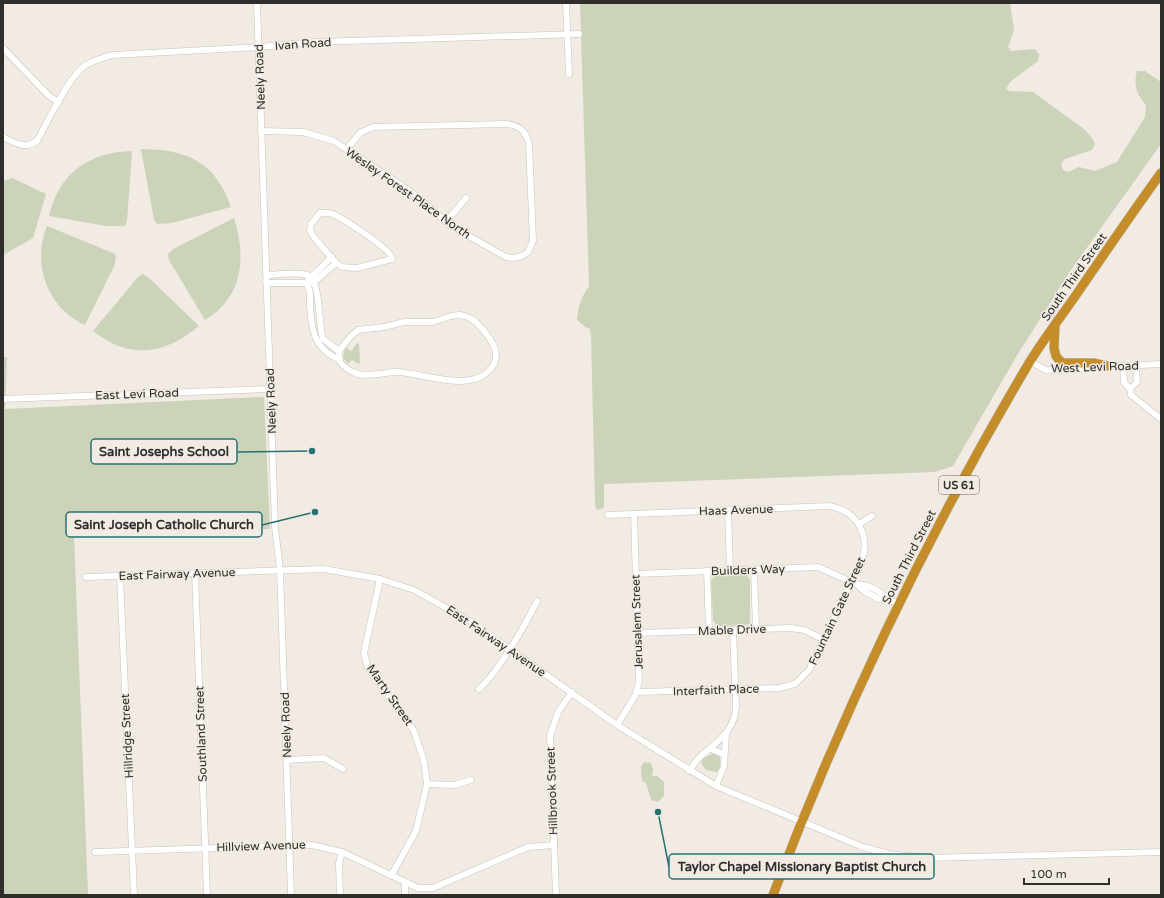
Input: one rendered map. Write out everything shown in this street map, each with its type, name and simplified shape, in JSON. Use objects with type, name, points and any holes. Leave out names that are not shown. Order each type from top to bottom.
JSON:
[{"type":"highway","name":"South Third Street","points":[[773,895],[801,822],[894,602],[1030,361],[1161,173]]},
{"type":"highway","points":[[1055,325],[1054,348],[1056,356],[1059,360],[1063,363],[1092,363],[1107,366]]},
{"type":"street","name":"Neely Road","points":[[257,3],[275,527],[280,570],[291,895]]},
{"type":"street","points":[[566,3],[569,74]]},
{"type":"street","name":"Ivan Road","points":[[3,137],[20,146],[32,145],[37,141],[58,102],[74,77],[84,67],[112,54],[259,47],[315,42],[579,34]]},
{"type":"street","points":[[3,48],[49,96],[58,102]]},
{"type":"street","name":"Wesley Forest Place North","points":[[261,132],[291,131],[312,133],[334,141],[410,191],[446,222],[464,235],[508,258],[520,257],[528,252],[532,244],[533,236],[530,148],[525,133],[517,126],[505,124],[372,127],[360,133],[347,149]]},
{"type":"street","points":[[446,222],[466,198]]},
{"type":"street","points":[[320,213],[331,214],[352,226],[378,243],[392,258],[391,260],[357,268],[346,268],[334,260],[313,236],[310,230],[312,222],[320,213]]},
{"type":"street","points":[[334,260],[310,276],[308,284],[310,308],[318,345],[340,360]]},
{"type":"street","points":[[266,283],[295,282],[308,284],[315,281],[334,260]]},
{"type":"street","points":[[295,274],[295,282]]},
{"type":"street","points":[[266,275],[306,275],[310,276],[315,281],[318,291],[318,307],[323,339],[339,351]]},
{"type":"street","points":[[310,308],[318,307]]},
{"type":"street","points":[[460,315],[466,316],[477,322],[493,343],[496,352],[495,362],[485,374],[476,379],[433,380],[397,372],[358,374],[342,365],[339,351],[350,337],[358,330],[384,327],[404,322],[433,322],[451,316],[460,315]]},
{"type":"street","name":"West Levi Road","points":[[1030,361],[1046,370],[1161,364]]},
{"type":"street","points":[[1130,389],[1137,382],[1136,365]]},
{"type":"street","points":[[1123,366],[1124,382],[1130,389],[1131,395],[1161,419]]},
{"type":"street","name":"East Levi Road","points":[[3,399],[270,389]]},
{"type":"street","name":"Haas Avenue","points":[[608,515],[828,506],[842,510],[859,524]]},
{"type":"street","points":[[728,511],[730,570]]},
{"type":"street","name":"Jerusalem Street","points":[[617,724],[637,692],[639,678],[634,514]]},
{"type":"street","points":[[859,524],[872,516]]},
{"type":"street","name":"Fountain Gate Street","points":[[795,684],[809,670],[823,639],[854,582],[865,552],[864,534],[859,524]]},
{"type":"street","name":"Builders Way","points":[[636,574],[818,568],[854,582],[864,591],[879,599],[894,602]]},
{"type":"street","name":"East Fairway Avenue","points":[[86,577],[195,572],[324,569],[380,579],[414,590],[470,621],[617,724],[689,771],[716,786],[863,847],[889,854],[926,858],[1161,852]]},
{"type":"street","points":[[754,570],[756,628]]},
{"type":"street","points":[[707,571],[709,630]]},
{"type":"street","name":"Southland Street","points":[[195,572],[207,895]]},
{"type":"street","name":"Hillridge Street","points":[[120,576],[134,895]]},
{"type":"street","name":"Marty Street","points":[[380,579],[364,653],[368,668],[414,731],[424,761],[427,784],[416,831],[390,876]]},
{"type":"street","points":[[479,689],[487,682],[537,601]]},
{"type":"street","name":"Mable Drive","points":[[638,633],[793,628],[823,639]]},
{"type":"street","points":[[716,786],[723,771],[726,734],[735,714],[732,630]]},
{"type":"street","name":"Interfaith Place","points":[[637,692],[780,688],[795,684]]},
{"type":"street","name":"Hillbrook Street","points":[[556,895],[550,736],[558,712],[572,692]]},
{"type":"street","points":[[689,771],[699,757],[711,749],[726,734]]},
{"type":"street","points":[[711,749],[724,754]]},
{"type":"street","points":[[287,760],[324,758],[343,768]]},
{"type":"street","points":[[427,784],[454,785],[471,780]]},
{"type":"street","name":"Hillview Avenue","points":[[95,852],[312,845],[342,852],[418,888],[433,888],[528,847],[554,845]]},
{"type":"street","points":[[340,895],[338,863],[342,852]]},
{"type":"street","points":[[405,882],[405,895]]},
{"type":"green space","points":[[580,3],[1010,3],[1014,30],[1008,47],[1011,51],[1035,49],[1039,54],[1038,61],[1010,82],[1006,89],[1010,91],[1033,92],[1084,129],[1093,139],[1095,144],[1092,150],[1065,159],[1061,164],[1063,170],[1069,172],[1079,167],[1095,171],[1117,162],[1145,117],[1146,105],[1138,94],[1135,81],[1137,71],[1145,71],[1161,82],[1161,144],[1071,270],[1016,357],[953,466],[935,472],[604,484],[604,507],[599,510],[596,509],[595,503],[591,335],[590,329],[585,327],[577,320],[580,302],[589,286]]},
{"type":"green space","points":[[141,149],[172,152],[185,155],[197,161],[208,169],[217,179],[231,207],[172,223],[157,224],[154,220]]},
{"type":"green space","points":[[132,151],[127,221],[125,226],[106,226],[49,216],[60,188],[68,177],[78,168],[89,161],[102,156],[116,152]]},
{"type":"green space","points":[[12,178],[46,194],[33,238],[3,255],[3,181]]},
{"type":"green space","points":[[234,218],[240,247],[239,275],[228,299],[218,310],[205,320],[169,260],[168,254],[173,249]]},
{"type":"green space","points":[[47,226],[113,253],[116,256],[115,264],[85,325],[72,318],[61,308],[52,296],[46,283],[42,269],[41,255]]},
{"type":"green space","points":[[143,274],[148,277],[199,326],[186,336],[160,348],[134,350],[120,347],[93,331],[138,277]]},
{"type":"green space","points":[[357,343],[359,344],[360,362],[359,364],[352,360],[348,364],[343,357],[345,349],[347,348],[351,351]]},
{"type":"green space","points":[[3,357],[7,357],[5,409],[264,397],[270,529],[74,536],[88,895],[3,895]]},
{"type":"green space","points":[[716,575],[747,575],[750,580],[750,623],[746,625],[717,626],[713,620],[711,580]]},
{"type":"green space","points":[[713,753],[720,757],[720,767],[717,772],[706,770],[701,763],[703,759]]},
{"type":"green space","points":[[644,762],[651,763],[653,770],[652,776],[657,776],[664,782],[664,796],[658,802],[651,800],[646,783],[642,781],[641,767]]},
{"type":"place","name":"Saint Josephs School","points":[[312,451]]},
{"type":"place","name":"Saint Joseph Catholic Church","points":[[315,512]]},
{"type":"place","name":"Taylor Chapel Missionary Baptist Church","points":[[658,812]]}]
